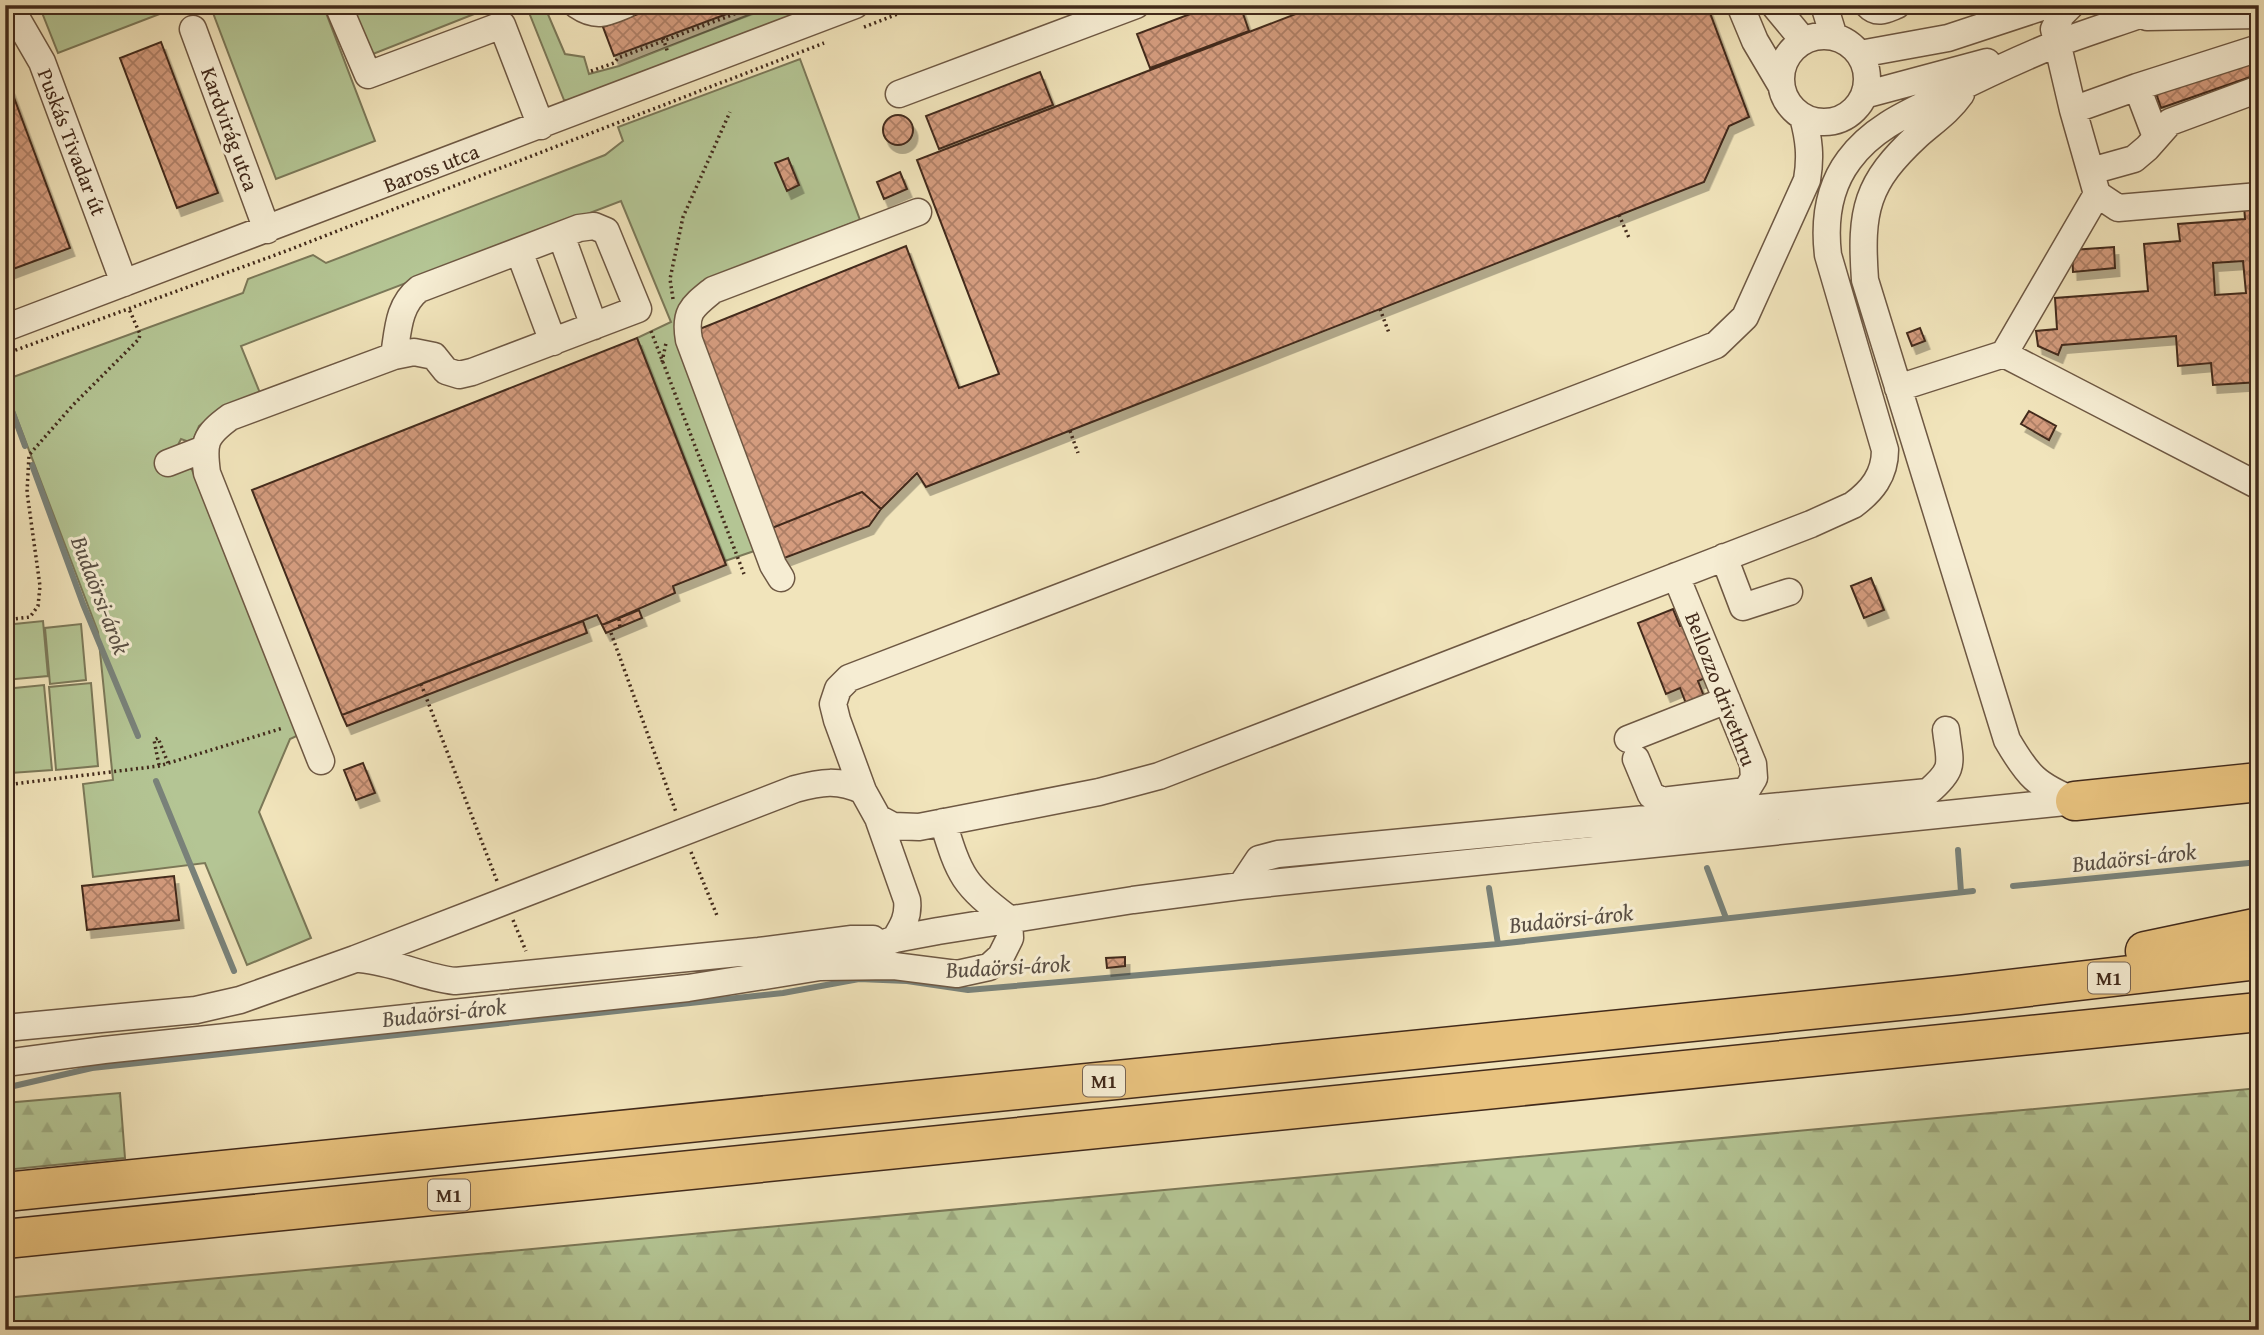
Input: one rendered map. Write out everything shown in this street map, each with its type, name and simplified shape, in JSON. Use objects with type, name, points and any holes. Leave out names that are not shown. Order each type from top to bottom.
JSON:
[{"type":"highway","points":[[2075,801],[2259,782]]},
{"type":"highway","points":[[1959,995],[2259,927]]},
{"type":"highway","name":"M1","points":[[5,1192],[1959,995],[2259,960]]},
{"type":"highway","name":"M1","points":[[5,1239],[2259,1012]]},
{"type":"street","name":"Puskás Tivadar út","points":[[9,5],[42,62],[124,283]]},
{"type":"street","points":[[338,5],[368,75],[502,25],[541,125]]},
{"type":"street","points":[[577,5],[587,13],[603,13],[625,5]]},
{"type":"street","name":"Baross utca","points":[[5,328],[855,5]]},
{"type":"street","points":[[899,94],[1136,5]]},
{"type":"street","points":[[1740,5],[1755,41],[1781,85],[1787,102],[1803,117],[1826,122],[1849,114],[1864,95],[1867,74],[1860,54],[1844,40],[1824,35],[1803,40],[1793,48],[1785,59],[1781,85]]},
{"type":"street","points":[[1774,5],[1803,40]]},
{"type":"street","points":[[1824,5],[1834,37]]},
{"type":"street","points":[[1868,5],[1872,9],[1882,11],[1897,5]]},
{"type":"street","points":[[2071,5],[2062,14],[2054,29],[2056,45],[2094,182],[2118,208],[2259,196]]},
{"type":"street","points":[[878,818],[904,828],[1110,790],[1159,776],[1853,505],[1876,484],[1883,467],[1885,450],[1828,256],[1826,216],[1838,178],[1850,159],[1887,123],[2056,45],[2167,5]]},
{"type":"street","points":[[1860,54],[1948,38],[2042,6]]},
{"type":"street","points":[[2134,17],[2259,15]]},
{"type":"street","name":"Kardvirág utca","points":[[192,29],[267,230]]},
{"type":"street","points":[[1864,95],[2056,45]]},
{"type":"street","points":[[2073,110],[2259,48]]},
{"type":"street","points":[[1968,84],[1951,109],[1892,159],[1872,189],[1862,237],[1865,280],[2007,740],[2025,770],[2050,791],[2075,801]]},
{"type":"street","points":[[2137,87],[2156,136]]},
{"type":"street","points":[[1898,388],[2004,354],[2094,182],[2134,159],[2170,122],[2259,89]]},
{"type":"street","points":[[820,967],[895,939],[906,920],[908,910],[907,900],[878,818],[863,791],[833,704],[838,689],[849,678],[1716,345],[1745,317],[1807,180],[1811,159],[1810,142],[1803,117]]},
{"type":"street","points":[[781,578],[773,565],[689,340],[686,324],[691,307],[713,290],[918,212]]},
{"type":"street","points":[[321,761],[207,473],[204,449],[214,429],[230,417],[394,356],[414,352],[434,356],[446,371],[458,375],[638,309],[606,232],[594,226],[587,227],[419,289],[409,296],[402,310],[394,356]]},
{"type":"street","points":[[561,235],[594,326]]},
{"type":"street","points":[[519,251],[553,342]]},
{"type":"street","points":[[2004,354],[2259,486]]},
{"type":"street","points":[[168,463],[204,449]]},
{"type":"street","points":[[1724,557],[1743,607],[1789,592]]},
{"type":"street","name":"Bellozzo drivethru","points":[[1676,576],[1727,700],[1753,764],[1754,779],[1746,791],[1662,801],[1651,795],[1636,744],[1727,700]]},
{"type":"street","points":[[1241,886],[1259,859],[1278,854],[1928,792],[1944,778],[1950,766],[1947,730]]},
{"type":"street","points":[[822,781],[838,760],[844,739]]},
{"type":"street","points":[[5,1028],[196,1010],[240,1000],[355,959],[384,961],[400,955],[434,928],[795,789],[822,781],[841,782],[863,791]]},
{"type":"street","points":[[400,955],[432,978],[454,981],[759,951],[852,939],[895,939],[1009,919],[1241,886],[2075,801]]},
{"type":"street","points":[[955,863],[969,831],[987,814]]},
{"type":"street","points":[[943,822],[955,863],[966,883],[1009,919]]},
{"type":"street","points":[[5,1063],[118,1048],[688,988],[820,967],[894,966],[957,974],[989,967],[1002,956],[1010,938],[1009,919]]},
{"type":"street","points":[[432,978],[424,958],[425,946],[434,928]]},
{"type":"path","points":[[591,71],[663,40],[758,5]]},
{"type":"path","points":[[752,6],[756,16]]},
{"type":"path","points":[[663,40],[671,59]]},
{"type":"path","points":[[5,354],[719,84]]},
{"type":"path","points":[[674,303],[670,279],[683,217],[730,113]]},
{"type":"path","points":[[1619,215],[1630,240]]},
{"type":"path","points":[[5,620],[30,617],[39,602],[40,574],[27,492],[29,454],[139,339],[140,334],[129,309]]},
{"type":"path","points":[[1380,309],[1389,333]]},
{"type":"path","points":[[651,331],[744,574]]},
{"type":"path","points":[[662,362],[670,333]]},
{"type":"path","points":[[1070,430],[1078,453]]},
{"type":"path","points":[[619,619],[620,629]]},
{"type":"path","points":[[611,633],[683,832],[718,918]]},
{"type":"path","points":[[421,684],[526,951]]},
{"type":"path","points":[[5,727],[11,784]]},
{"type":"path","points":[[5,785],[159,766],[284,728]]},
{"type":"path","points":[[159,766],[153,740],[158,738],[168,763]]},
{"type":"green space","points":[[39,5],[183,5],[58,53]]},
{"type":"green space","points":[[210,5],[323,5],[375,141],[276,179]]},
{"type":"green space","points":[[348,5],[497,5],[368,56]]},
{"type":"green space","points":[[526,5],[544,5],[565,54],[584,57],[589,74],[619,66],[774,5],[830,5],[574,103],[564,100]]},
{"type":"green space","points":[[800,59],[860,220],[712,277],[688,297],[760,549],[725,561],[637,338],[671,322],[621,201],[241,346],[260,393],[211,416],[199,426],[192,443],[181,439],[177,447],[190,465],[301,734],[290,739],[259,812],[311,938],[247,965],[205,863],[93,877],[83,784],[113,780],[98,632],[5,387],[5,380],[243,293],[248,279],[313,255],[326,263],[605,155],[623,141],[618,127]]},
{"type":"green space","points":[[43,621],[48,676],[5,680],[5,625]]},
{"type":"green space","points":[[81,624],[86,680],[50,684],[45,628]]},
{"type":"green space","points":[[91,683],[98,766],[56,770],[49,687]]},
{"type":"green space","points":[[44,685],[52,770],[11,773],[5,689]]},
{"type":"green space","points":[[2259,1088],[2259,1330],[5,1330],[5,1298]]},
{"type":"green space","points":[[120,1093],[125,1158],[5,1170],[5,1103]]},
{"type":"building","points":[[662,5],[751,5],[614,56],[603,27]]},
{"type":"building","points":[[1214,5],[1240,5],[1249,31],[1150,68],[1137,34]]},
{"type":"building","points":[[1319,5],[1707,5],[1749,117],[1729,126],[1704,182],[926,487],[917,473],[881,509],[862,492],[767,530],[692,332],[906,246],[959,388],[999,374],[917,160]]},
{"type":"building","points":[[161,42],[218,193],[177,208],[120,58]]},
{"type":"building","points":[[2259,54],[2259,74],[2161,108],[2155,90]]},
{"type":"building","points":[[1040,72],[1053,105],[939,149],[926,116]]},
{"type":"building","points":[[5,79],[70,248],[5,272],[5,230],[14,226],[5,202]]},
{"type":"building","points":[[898,115],[908,120],[913,130],[908,140],[898,145],[888,140],[883,130],[888,120]]},
{"type":"building","points":[[788,158],[799,185],[787,191],[775,163]]},
{"type":"building","points":[[900,172],[907,189],[884,199],[877,182]]},
{"type":"building","points":[[2259,203],[2259,311],[2253,311],[2259,382],[2213,385],[2211,363],[2178,366],[2176,336],[2062,345],[2058,355],[2038,346],[2036,331],[2057,329],[2055,298],[2148,291],[2144,244],[2180,241],[2178,224],[2245,219],[2244,205]],"holes":[[[2243,261],[2246,293],[2215,295],[2213,263]]]},
{"type":"building","points":[[2114,247],[2115,268],[2073,272],[2072,250]]},
{"type":"building","points":[[1920,328],[1925,341],[1912,346],[1907,333]]},
{"type":"building","points":[[637,338],[726,565],[673,586],[675,593],[602,625],[597,615],[342,715],[252,490]]},
{"type":"building","points":[[2029,411],[2056,426],[2049,440],[2021,424]]},
{"type":"building","points":[[862,492],[881,509],[869,526],[779,560],[767,530]]},
{"type":"building","points":[[1871,578],[1884,610],[1864,618],[1851,586]]},
{"type":"building","points":[[1673,609],[1680,626],[1687,624],[1705,678],[1698,681],[1705,699],[1687,706],[1680,688],[1666,694],[1638,623]]},
{"type":"building","points":[[639,610],[642,618],[606,633],[602,625]]},
{"type":"building","points":[[583,621],[587,633],[347,726],[342,715]]},
{"type":"building","points":[[363,763],[375,793],[356,800],[344,770]]},
{"type":"building","points":[[174,876],[179,920],[87,930],[82,886]]},
{"type":"building","points":[[1125,957],[1125,966],[1107,968],[1106,958]]},
{"type":"waterway","name":"Budaörsi-árok","points":[[5,392],[25,446]]},
{"type":"waterway","name":"Budaörsi-árok","points":[[32,465],[83,604],[138,736]]},
{"type":"waterway","name":"Budaörsi-árok","points":[[156,781],[234,971]]},
{"type":"waterway","points":[[1958,850],[1961,892]]},
{"type":"waterway","name":"Budaörsi-árok","points":[[2013,886],[2259,862]]},
{"type":"waterway","points":[[1707,868],[1726,918]]},
{"type":"waterway","points":[[1489,888],[1498,944]]},
{"type":"waterway","name":"Budaörsi-árok","points":[[5,1088],[92,1068],[783,993],[859,979],[907,981],[968,990],[1498,944],[1973,891]]}]
